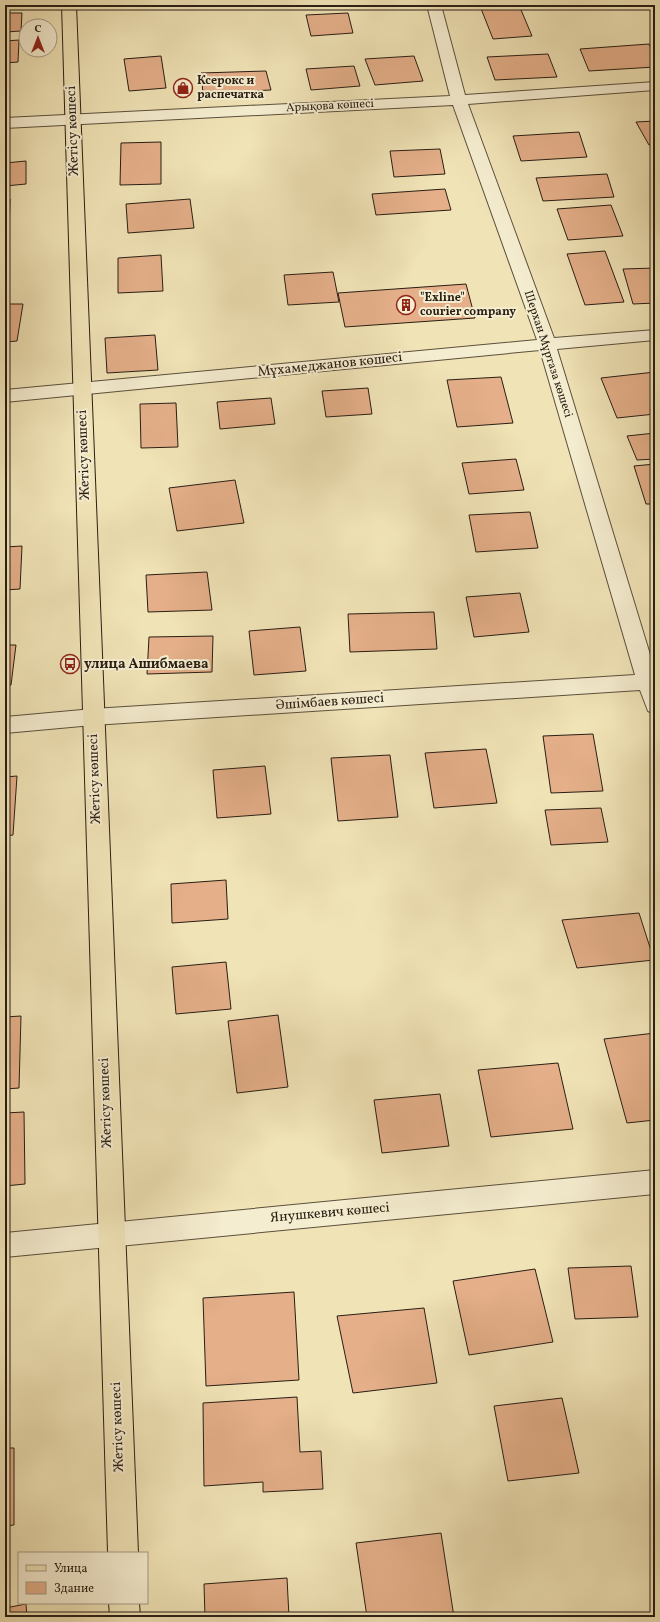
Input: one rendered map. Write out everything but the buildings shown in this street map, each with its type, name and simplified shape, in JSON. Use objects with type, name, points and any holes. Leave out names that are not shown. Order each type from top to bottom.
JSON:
[{"type":"main road","name":"Жетісу көшесі","points":[[69,5],[108,1166],[112,1234],[123,1552]]},
{"type":"main road","points":[[124,1604],[125,1617]]},
{"type":"street","name":"Шерхан Мұртаза көшесі","points":[[434,5],[459,100],[547,344],[652,681],[655,706]]},
{"type":"street","name":"Арықова көшесі","points":[[5,123],[72,118],[459,100],[655,86]]},
{"type":"street","name":"Мұхамеджанов көшесі","points":[[5,396],[82,390],[547,344],[655,335]]},
{"type":"street","name":"Әшімбаев көшесі","points":[[5,725],[93,717],[652,681]]},
{"type":"street","name":"Янушкевич көшесі","points":[[5,1245],[655,1182]]},
{"type":"place","name":"Ксерокс и распечатка","points":[[183,88]]},
{"type":"place","name":"\"Exline\" courier company","points":[[406,305]]},
{"type":"place","name":"улица Ашибмаева","points":[[70,664]]}]
